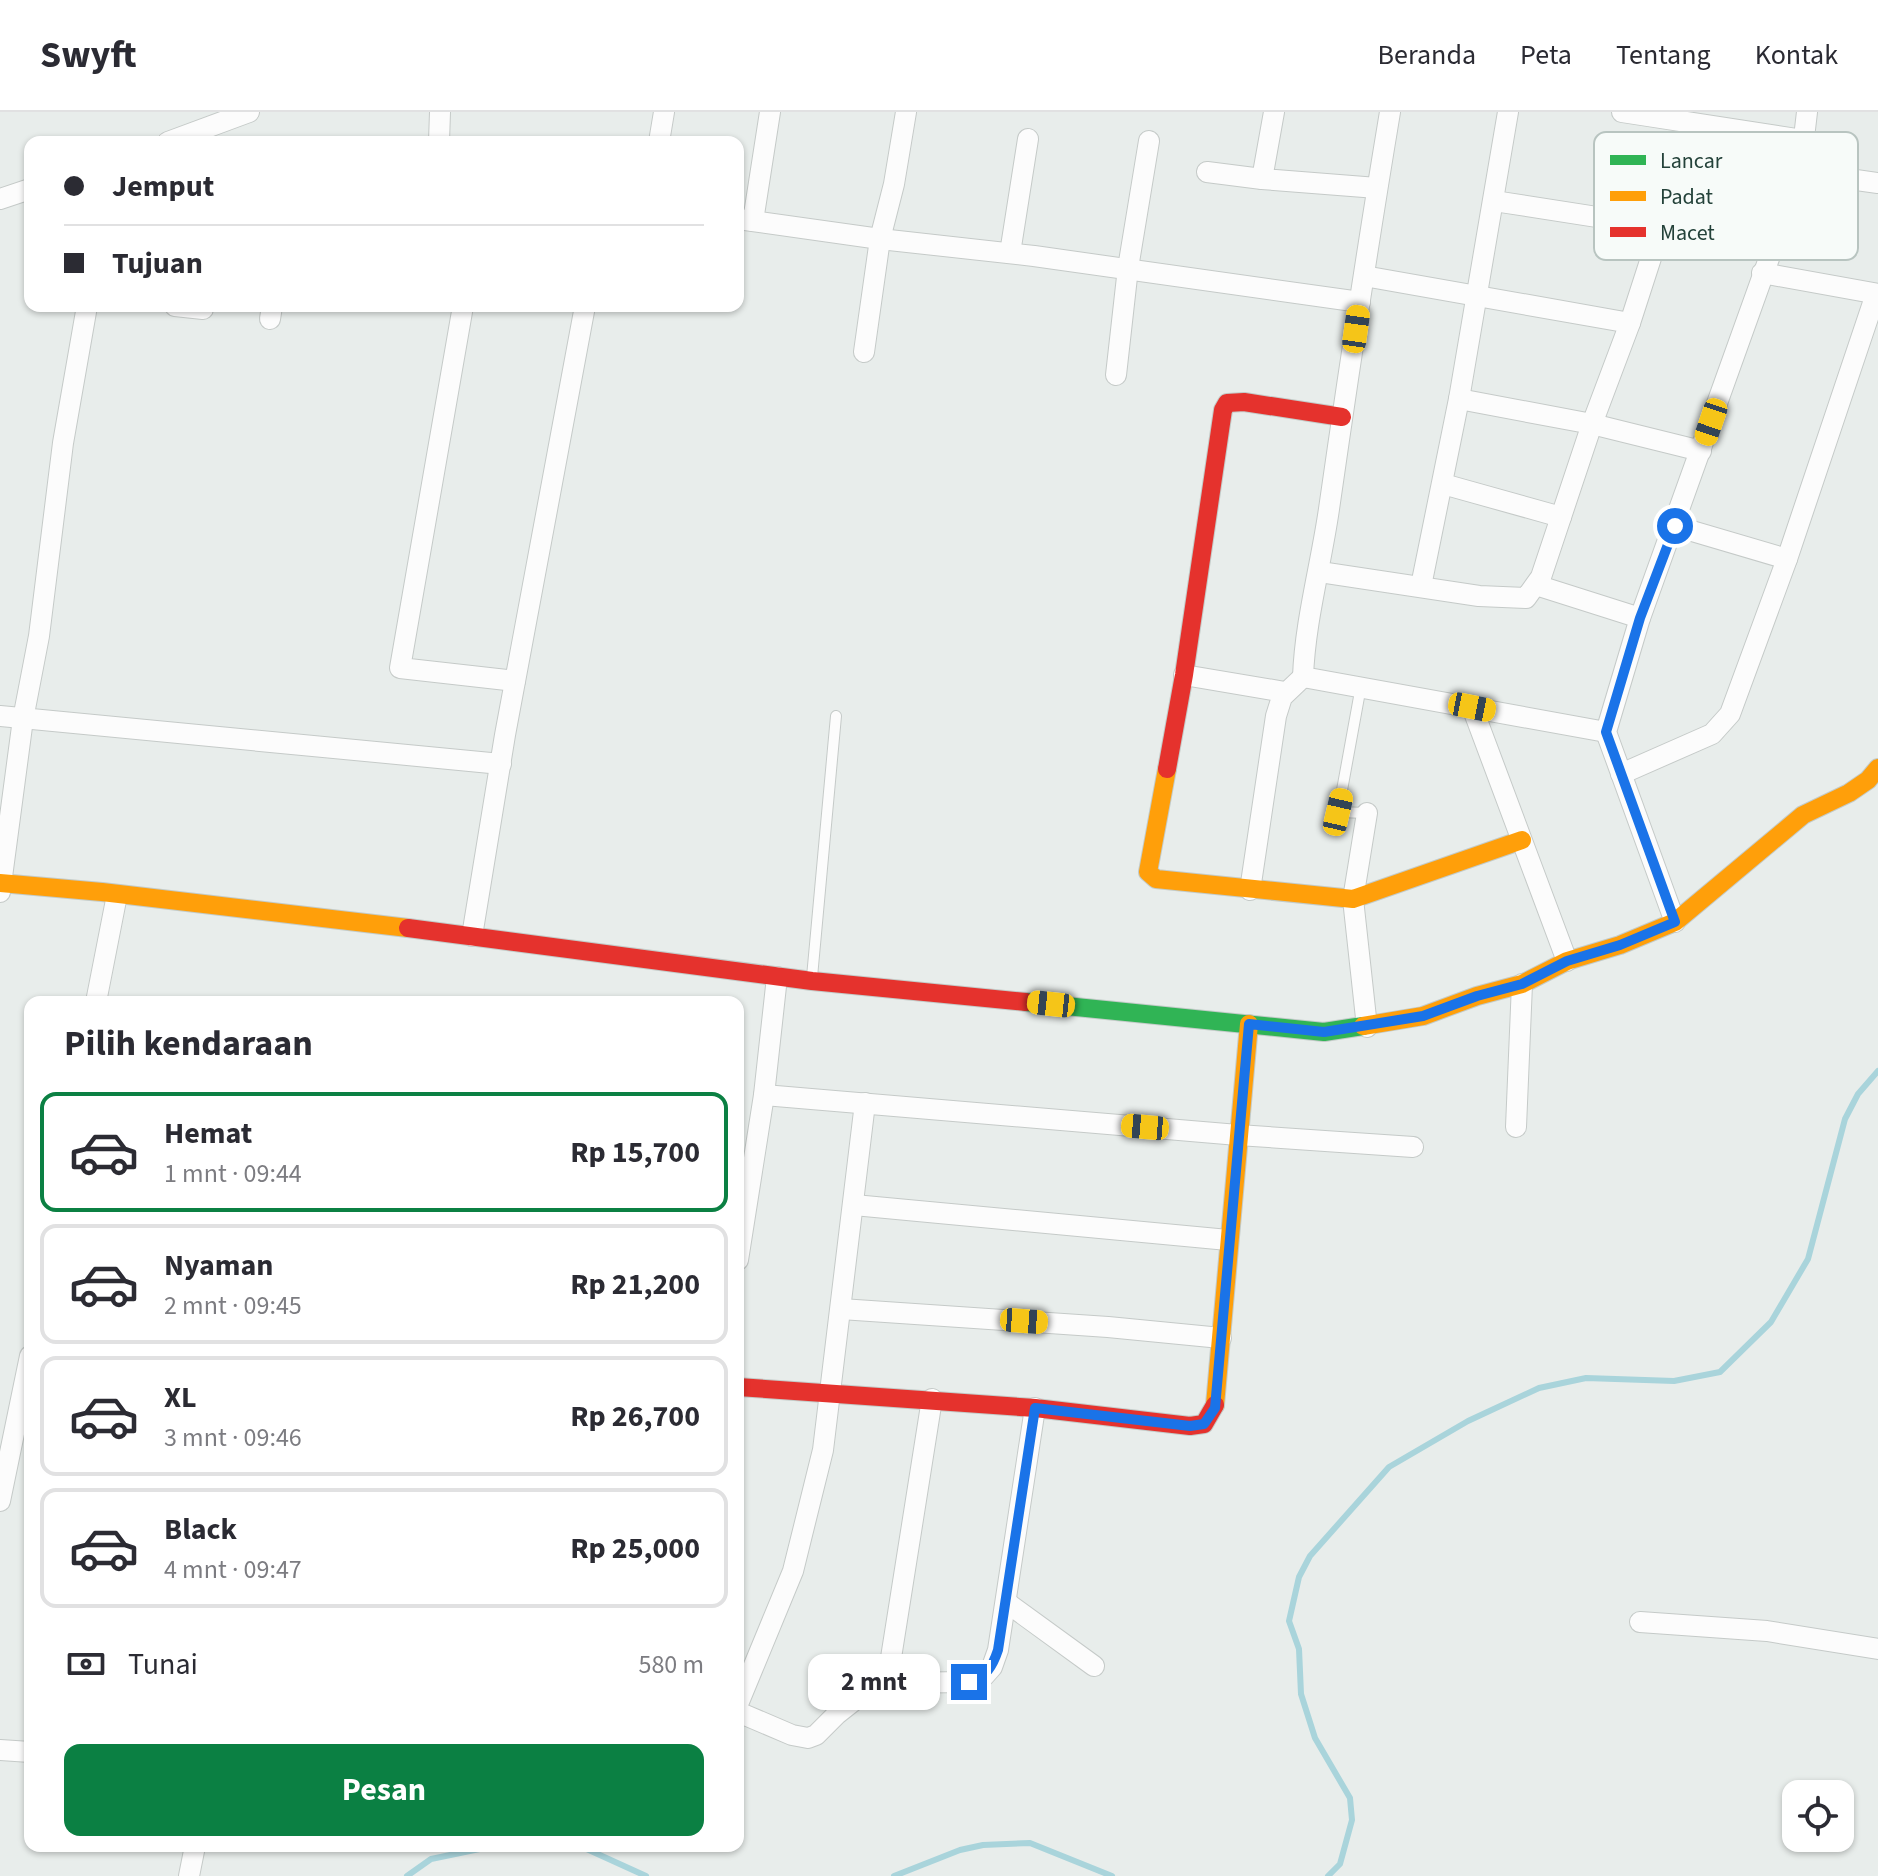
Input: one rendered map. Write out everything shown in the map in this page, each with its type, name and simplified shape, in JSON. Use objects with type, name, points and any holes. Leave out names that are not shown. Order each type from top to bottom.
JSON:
[{"type":"main road","points":[[1342,417],[1244,402],[1227,403],[1220,426],[1184,675],[1148,872],[1156,879],[1353,899],[1522,840]]},
{"type":"main road","points":[[0,886],[117,895],[472,936],[812,981],[1324,1032],[1423,1016],[1477,996],[1522,984],[1567,961],[1620,945],[1675,922],[1794,822],[1849,793],[1868,780],[1878,768]]},
{"type":"main road","points":[[744,1387],[932,1399],[1190,1426],[1204,1424],[1215,1408],[1249,1024]]},
{"type":"street","points":[[184,136],[249,112]]},
{"type":"street","points":[[439,136],[440,112]]},
{"type":"street","points":[[660,136],[664,112]]},
{"type":"street","points":[[770,112],[746,220],[1128,268],[1360,302]]},
{"type":"street","points":[[864,352],[880,239],[894,184],[906,112]]},
{"type":"street","points":[[1262,179],[1274,112]]},
{"type":"street","points":[[1250,890],[1276,716],[1285,692],[1303,677],[1390,112]]},
{"type":"street","points":[[1421,586],[1459,399],[1508,112]]},
{"type":"street","points":[[1622,112],[1751,132]]},
{"type":"street","points":[[1804,132],[1807,112]]},
{"type":"street","points":[[1010,253],[1028,139]]},
{"type":"street","points":[[1116,375],[1128,268],[1149,141]]},
{"type":"street","points":[[1207,172],[1377,188]]},
{"type":"street","points":[[1858,180],[1878,183]]},
{"type":"street","points":[[0,199],[24,191]]},
{"type":"street","points":[[1494,201],[1594,217]]},
{"type":"street","points":[[1320,572],[1513,599],[1526,598],[1536,585],[1650,260]]},
{"type":"street","points":[[1675,922],[1606,732],[1640,618],[1767,260]]},
{"type":"street","points":[[1621,774],[1712,734],[1730,714],[1787,559],[1877,294],[1762,273]]},
{"type":"street","points":[[1364,276],[1630,323]]},
{"type":"street","points":[[0,886],[23,719],[39,636],[63,443],[86,312]]},
{"type":"street","points":[[462,312],[400,668],[515,681]]},
{"type":"street","points":[[472,936],[515,681],[584,312]]},
{"type":"street","points":[[1459,399],[1592,424],[1701,451]]},
{"type":"street","points":[[1443,484],[1561,517]]},
{"type":"street","points":[[1675,526],[1787,559]]},
{"type":"street","points":[[1536,585],[1640,618]]},
{"type":"street","points":[[1184,675],[1285,692]]},
{"type":"street","points":[[1303,677],[1606,732]]},
{"type":"street","points":[[1472,707],[1567,961]]},
{"type":"street","points":[[0,716],[501,764]]},
{"type":"street","points":[[1367,813],[1353,899],[1367,1027]]},
{"type":"street","points":[[97,996],[117,895]]},
{"type":"street","points":[[744,1184],[746,1159],[764,1095],[777,977]]},
{"type":"street","points":[[1516,1127],[1522,984]]},
{"type":"street","points":[[764,1095],[1413,1147]]},
{"type":"street","points":[[744,1689],[793,1571],[823,1450],[865,1103]]},
{"type":"street","points":[[854,1205],[1228,1240]]},
{"type":"street","points":[[841,1309],[1221,1338]]},
{"type":"street","points":[[0,1501],[24,1385]]},
{"type":"street","points":[[887,1683],[932,1399]]},
{"type":"street","points":[[744,1715],[792,1735],[808,1738],[816,1735],[856,1699],[887,1683],[969,1682],[984,1676],[992,1667],[998,1650],[1035,1408]]},
{"type":"street","points":[[1006,1602],[1094,1666]]},
{"type":"street","points":[[1640,1622],[1767,1631],[1878,1649]]},
{"type":"street","points":[[0,1750],[24,1752]]},
{"type":"street","points":[[189,1876],[194,1852]]},
{"type":"lane","points":[[1361,686],[1338,812],[1367,813]]},
{"type":"lane","points":[[812,981],[836,716]]},
{"type":"waterway","points":[[1328,1876],[1340,1864],[1352,1820],[1350,1798],[1315,1738],[1301,1694],[1299,1649],[1289,1621],[1299,1577],[1310,1556],[1389,1467],[1468,1421],[1539,1388],[1586,1378],[1674,1381],[1720,1372],[1771,1322],[1808,1259],[1845,1119],[1858,1094],[1878,1071]]},
{"type":"waterway","points":[[894,1876],[960,1850],[983,1845],[1030,1843],[1112,1876]]},
{"type":"waterway","points":[[407,1876],[431,1859],[465,1852]]},
{"type":"waterway","points":[[593,1852],[646,1876]]},
{"type":"traffic: fast","points":[[1026,1002],[1324,1032],[1363,1026]]},
{"type":"traffic: slow","points":[[1363,1026],[1423,1016],[1477,996],[1522,984],[1567,961],[1620,945],[1675,922],[1803,815],[1849,793],[1868,780],[1878,768]]},
{"type":"traffic: slow","points":[[1167,769],[1148,872],[1156,879],[1353,899],[1522,840]]},
{"type":"traffic: slow","points":[[0,883],[408,928]]},
{"type":"traffic: slow","points":[[1215,1405],[1249,1024]]},
{"type":"traffic: jam","points":[[1167,769],[1223,410],[1227,403],[1244,402],[1342,417]]},
{"type":"traffic: jam","points":[[408,928],[812,981],[1026,1002]]},
{"type":"traffic: jam","points":[[744,1387],[1035,1408],[1190,1426],[1204,1424],[1215,1405]]},
{"type":"route","points":[[969,1682],[984,1676],[992,1667],[998,1650],[1035,1408],[1190,1426],[1204,1424],[1215,1408],[1249,1024],[1324,1032],[1423,1016],[1477,996],[1522,984],[1567,961],[1620,945],[1675,922],[1606,732],[1640,618],[1675,526]]}]
